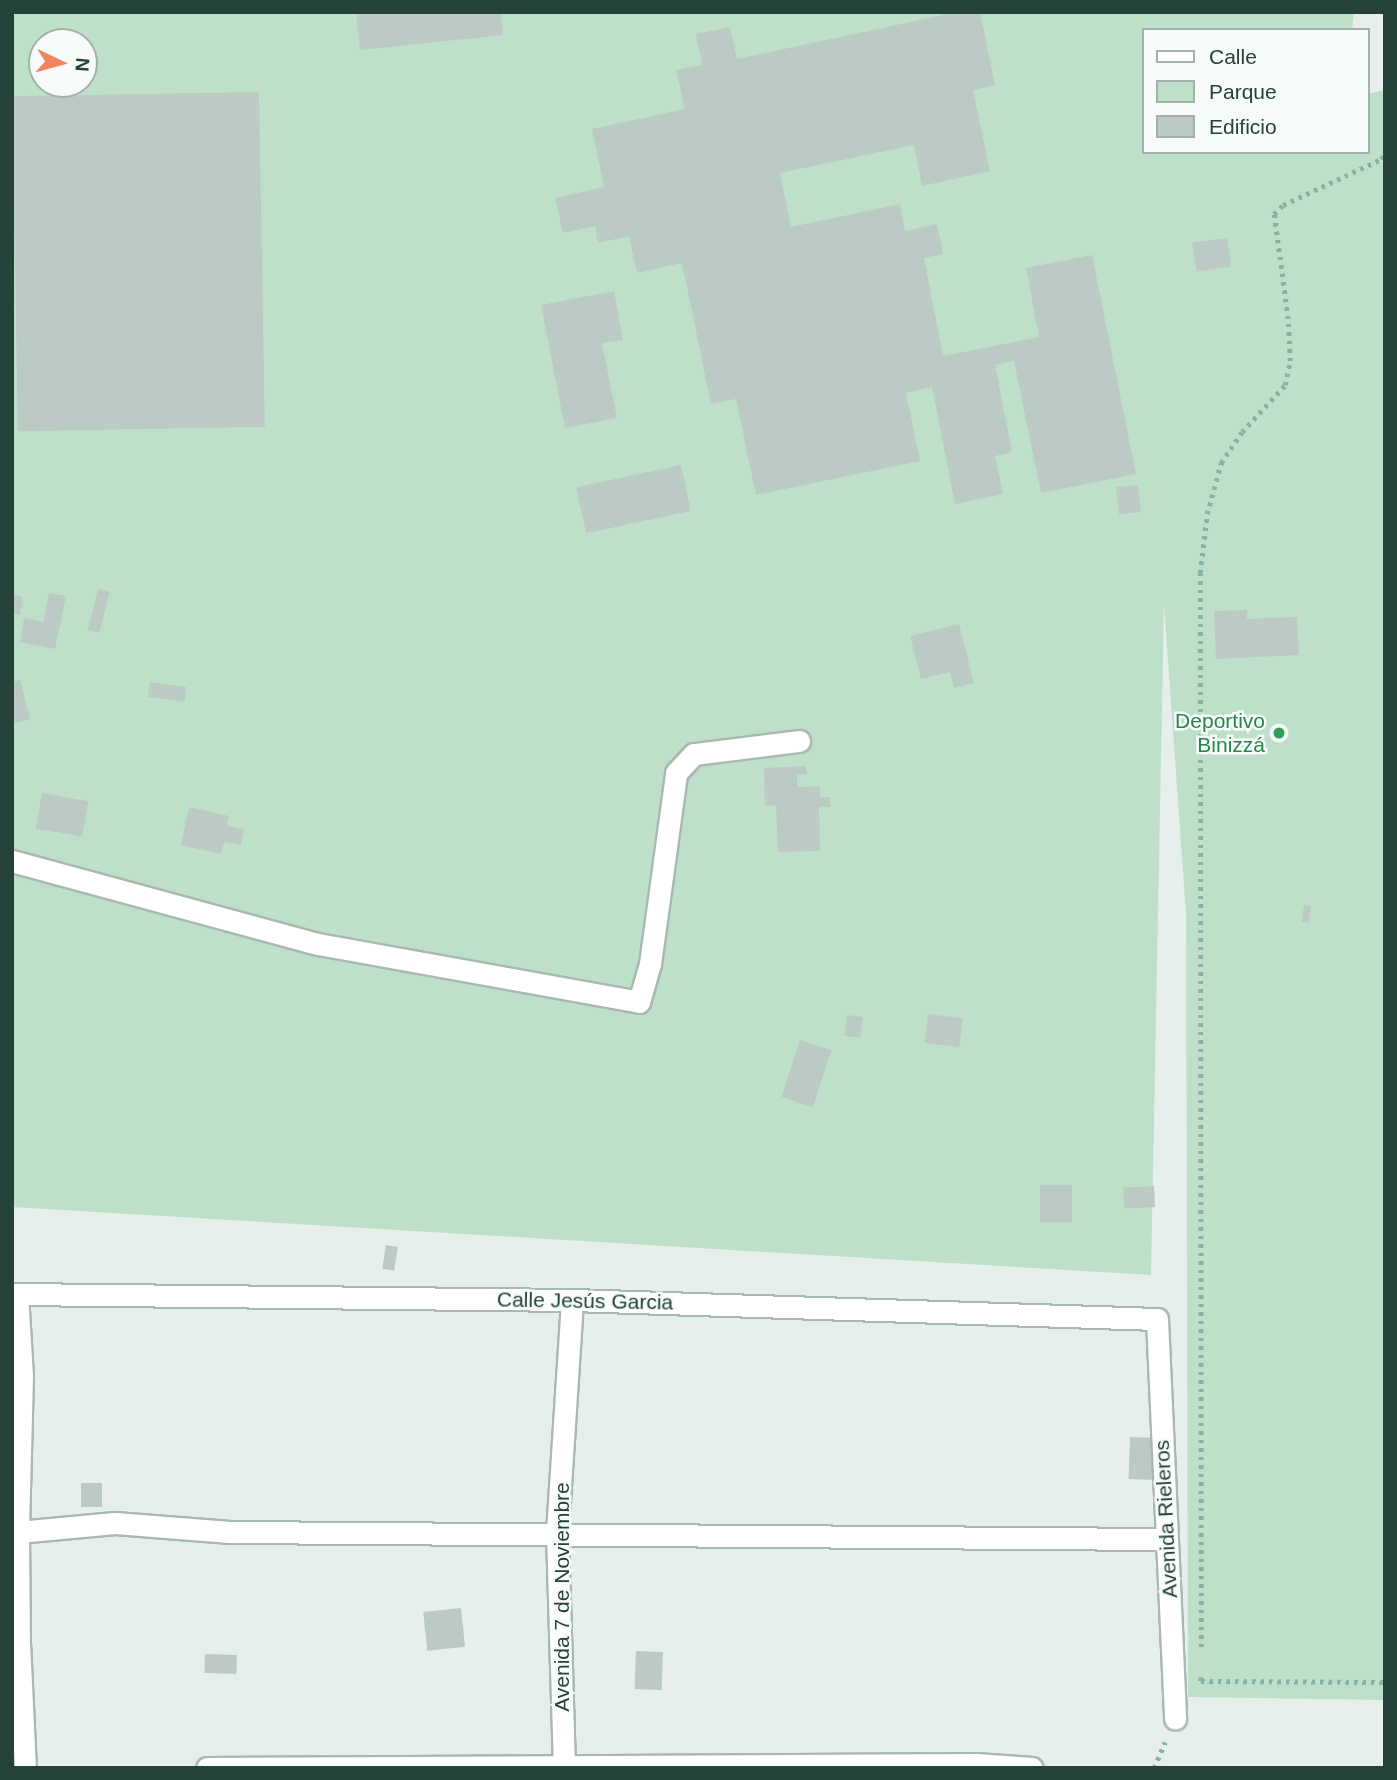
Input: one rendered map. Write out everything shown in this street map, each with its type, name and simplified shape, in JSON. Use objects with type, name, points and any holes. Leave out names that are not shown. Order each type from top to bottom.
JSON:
[{"type":"street","points":[[12,861],[318,944],[639,1002],[650,964],[677,773],[694,754],[799,741]]},
{"type":"street","points":[[15,1294],[22,1376],[18,1532],[24,1768]]},
{"type":"street","name":"Calle Jesús Garcia","points":[[15,1294],[572,1300],[1157,1319]]},
{"type":"street","name":"Avenida 7 de Noviembre","points":[[564,1767],[556,1533],[572,1300]]},
{"type":"street","name":"Avenida Rieleros","points":[[1157,1319],[1175,1719]]},
{"type":"street","points":[[18,1532],[115,1522],[230,1532],[1167,1539]]},
{"type":"street","points":[[206,1768],[976,1764],[1032,1768]]},
{"type":"path","points":[[1201,1653],[1200,573],[1206,526],[1221,463],[1242,432],[1285,385],[1290,361],[1288,319],[1274,214],[1283,205],[1381,159],[1385,154]]},
{"type":"path","points":[[1201,1667],[1201,1681],[1385,1682]]},
{"type":"green space","points":[[12,12],[1354,12],[1352,28],[1142,28],[1142,154],[1369,154],[1369,94],[1385,90],[1385,1700],[1188,1697],[1186,914],[1164,605],[1151,1275],[12,1207]]},
{"type":"building","points":[[356,12],[501,12],[503,35],[360,50]]},
{"type":"building","points":[[957,12],[980,12],[995,85],[973,90],[990,171],[922,186],[914,145],[780,173],[791,227],[900,204],[905,231],[937,224],[943,254],[924,258],[943,356],[1039,337],[1026,268],[1092,255],[1136,474],[1041,493],[1014,361],[995,365],[1012,452],[995,456],[1003,494],[955,504],[932,387],[906,393],[920,461],[756,495],[736,399],[711,404],[682,263],[637,273],[629,236],[598,243],[595,226],[563,233],[555,198],[604,187],[592,129],[685,109],[676,70],[702,65],[696,34],[730,27],[737,59]]},
{"type":"building","points":[[259,92],[265,427],[18,431],[12,96],[98,98],[98,95]]},
{"type":"building","points":[[1227,238],[1231,267],[1196,272],[1192,243]]},
{"type":"building","points":[[614,291],[623,340],[602,343],[617,418],[565,428],[541,305]]},
{"type":"building","points":[[681,465],[691,511],[586,533],[576,487]]},
{"type":"building","points":[[1138,485],[1141,512],[1119,514],[1116,487]]},
{"type":"building","points":[[98,589],[110,592],[99,633],[88,630]]},
{"type":"building","points":[[49,593],[66,596],[55,649],[20,642],[24,618],[43,622]]},
{"type":"building","points":[[12,594],[23,597],[20,615],[12,614]]},
{"type":"building","points":[[1247,610],[1247,619],[1297,617],[1299,655],[1216,659],[1214,611]]},
{"type":"building","points":[[959,624],[974,683],[954,688],[950,672],[921,679],[910,636]]},
{"type":"building","points":[[20,680],[30,719],[12,724],[12,682]]},
{"type":"building","points":[[150,682],[187,687],[185,702],[148,697]]},
{"type":"building","points":[[806,766],[807,774],[797,774],[797,787],[820,786],[820,797],[830,797],[830,807],[819,807],[820,851],[778,852],[776,805],[765,806],[764,768]]},
{"type":"building","points":[[42,793],[88,801],[82,837],[36,828]]},
{"type":"building","points":[[189,807],[229,816],[227,826],[244,829],[241,845],[224,842],[221,854],[181,845]]},
{"type":"building","points":[[1304,905],[1311,906],[1309,923],[1302,922]]},
{"type":"building","points":[[928,1014],[963,1018],[959,1047],[924,1043]]},
{"type":"building","points":[[847,1015],[863,1017],[860,1038],[844,1036]]},
{"type":"building","points":[[800,1040],[831,1050],[813,1107],[781,1097]]},
{"type":"building","points":[[1040,1185],[1072,1185],[1072,1222],[1040,1222]]},
{"type":"building","points":[[1154,1186],[1155,1207],[1124,1209],[1123,1188]]},
{"type":"building","points":[[386,1245],[398,1247],[394,1271],[382,1269]]},
{"type":"building","points":[[1130,1437],[1159,1438],[1158,1480],[1129,1479]]},
{"type":"building","points":[[81,1483],[102,1483],[102,1507],[81,1507]]},
{"type":"building","points":[[461,1608],[465,1647],[427,1651],[423,1612]]},
{"type":"building","points":[[636,1651],[663,1652],[662,1690],[635,1689]]},
{"type":"building","points":[[205,1654],[237,1655],[236,1674],[204,1673]]},
{"type":"place","name":"Deportivo Binizzá","points":[[1279,733]]}]
